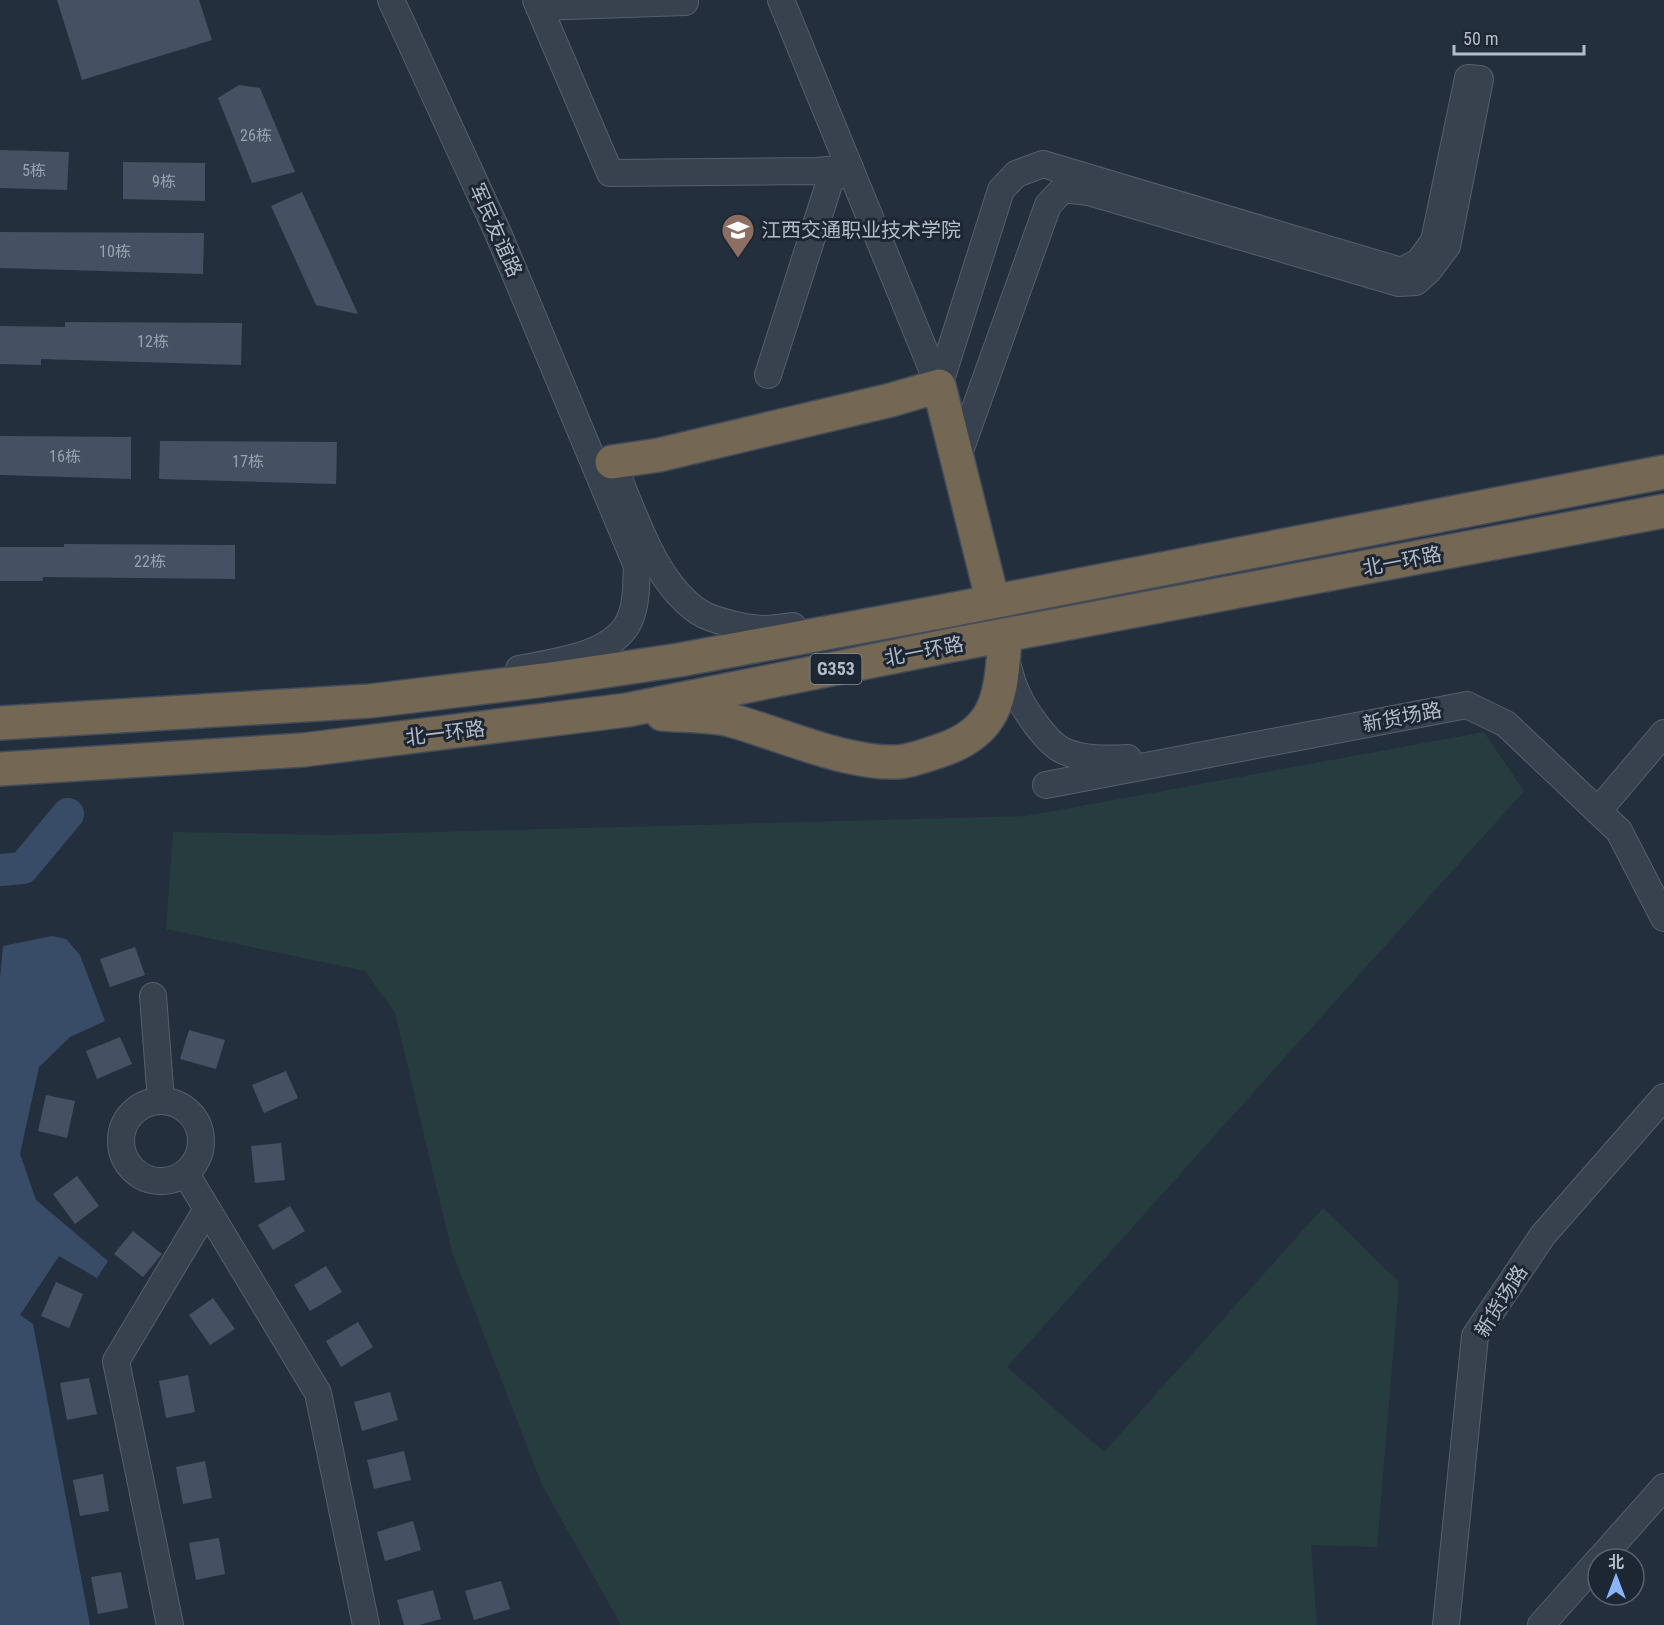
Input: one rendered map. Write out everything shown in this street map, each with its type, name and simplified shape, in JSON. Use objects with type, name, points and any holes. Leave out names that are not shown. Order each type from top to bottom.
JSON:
[{"type":"highway","points":[[603,463],[670,452],[891,400],[939,386],[989,586]]},
{"type":"highway","name":"北一环路","points":[[0,723],[370,701],[544,680],[679,660],[945,612],[1662,472]]},
{"type":"highway","name":"北一环路","points":[[0,769],[303,750],[627,710],[952,645],[1664,511]]},
{"type":"highway","points":[[627,710],[728,720],[860,759],[899,762],[962,743],[984,724],[998,701],[1004,650]]},
{"type":"street","name":"军民友谊路","points":[[391,0],[603,463]]},
{"type":"street","name":"军民友谊路","points":[[409,0],[512,224],[603,463]]},
{"type":"street","points":[[685,0],[685,2],[537,4],[610,173],[816,171],[850,168]]},
{"type":"street","points":[[781,0],[939,386]]},
{"type":"street","points":[[939,386],[1001,190],[1016,174],[1043,164],[1401,271],[1419,262],[1434,241],[1468,78],[1480,78],[1447,246],[1428,271],[1416,282],[1399,283],[1089,192],[1063,189],[1048,205],[957,459]]},
{"type":"street","points":[[768,375],[830,182],[850,168]]},
{"type":"street","points":[[603,463],[657,564],[679,594],[700,613],[724,622],[764,629],[945,612]]},
{"type":"street","points":[[370,701],[584,656],[616,638],[628,624],[636,598],[637,566],[603,463]]},
{"type":"street","points":[[1004,650],[1016,691],[1049,741],[1062,751],[1080,757],[1103,759],[1154,757],[1234,749]]},
{"type":"street","name":"新货场路","points":[[1046,785],[1467,705],[1506,724],[1619,831],[1664,918]]},
{"type":"street","points":[[1598,811],[1664,733]]},
{"type":"street","points":[[153,996],[161,1101]]},
{"type":"street","name":"新货场路","points":[[1446,1625],[1475,1336],[1543,1235],[1664,1097]]},
{"type":"street","points":[[161,1101],[186,1109],[193,1116],[200,1128],[201,1151],[195,1164],[186,1174],[171,1181],[157,1182],[143,1178],[130,1168],[123,1156],[121,1135],[126,1121],[135,1110],[147,1103],[161,1101]]},
{"type":"street","points":[[186,1174],[318,1393],[366,1625]]},
{"type":"street","points":[[170,1625],[116,1361],[207,1209]]},
{"type":"street","points":[[1611,1547],[1664,1487]]},
{"type":"street","points":[[1541,1625],[1586,1575]]},
{"type":"green space","points":[[1484,732],[1524,791],[1007,1367],[1104,1452],[1323,1208],[1399,1282],[1377,1547],[1311,1545],[1317,1625],[621,1625],[542,1485],[452,1252],[395,1013],[365,971],[166,929],[173,832],[328,835],[1026,816]]},
{"type":"water","points":[[52,936],[66,939],[80,955],[105,1021],[70,1037],[39,1067],[20,1154],[36,1200],[108,1261],[97,1278],[59,1256],[20,1315],[33,1324],[90,1625],[0,1625],[0,979],[3,946]]},
{"type":"building","points":[[57,0],[199,0],[212,40],[82,80]]},
{"type":"building","points":[[239,85],[260,88],[295,172],[252,183],[218,98]]},
{"type":"building","points":[[0,150],[69,152],[67,190],[0,188]]},
{"type":"building","points":[[123,162],[205,163],[205,201],[123,199]]},
{"type":"building","points":[[302,192],[358,314],[316,305],[271,206]]},
{"type":"building","points":[[0,232],[204,233],[203,274],[0,268]]},
{"type":"building","points":[[65,322],[242,323],[241,365],[41,359],[41,365],[0,364],[0,326],[65,327]]},
{"type":"building","points":[[0,436],[131,437],[131,479],[0,475]]},
{"type":"building","points":[[160,441],[337,442],[336,484],[159,479]]},
{"type":"building","points":[[64,544],[235,545],[235,579],[43,577],[43,581],[0,581],[0,547],[64,547]]},
{"type":"building","points":[[135,947],[145,975],[110,987],[100,959]]},
{"type":"building","points":[[189,1030],[225,1040],[216,1069],[180,1059]]},
{"type":"building","points":[[120,1037],[132,1064],[97,1079],[86,1051]]},
{"type":"building","points":[[286,1071],[298,1098],[264,1113],[252,1085]]},
{"type":"building","points":[[46,1095],[75,1101],[67,1138],[38,1131]]},
{"type":"building","points":[[281,1143],[285,1180],[255,1183],[251,1146]]},
{"type":"building","points":[[77,1176],[99,1206],[75,1224],[53,1194]]},
{"type":"building","points":[[290,1206],[305,1231],[273,1250],[258,1225]]},
{"type":"building","points":[[133,1231],[162,1254],[143,1277],[114,1254]]},
{"type":"building","points":[[326,1266],[342,1292],[310,1311],[294,1285]]},
{"type":"building","points":[[56,1282],[83,1294],[69,1328],[41,1316]]},
{"type":"building","points":[[213,1298],[235,1329],[210,1345],[189,1315]]},
{"type":"building","points":[[358,1322],[373,1347],[341,1367],[326,1341]]},
{"type":"building","points":[[188,1375],[195,1412],[166,1418],[159,1381]]},
{"type":"building","points":[[89,1378],[97,1414],[67,1420],[60,1383]]},
{"type":"building","points":[[390,1392],[398,1420],[362,1431],[354,1402]]},
{"type":"building","points":[[404,1451],[411,1480],[374,1489],[367,1460]]},
{"type":"building","points":[[205,1461],[212,1498],[183,1504],[176,1467]]},
{"type":"building","points":[[103,1474],[109,1511],[80,1516],[73,1480]]},
{"type":"building","points":[[413,1521],[421,1550],[385,1561],[377,1532]]},
{"type":"building","points":[[219,1538],[225,1574],[196,1580],[189,1543]]},
{"type":"building","points":[[121,1572],[128,1608],[98,1614],[91,1577]]},
{"type":"building","points":[[501,1581],[510,1609],[474,1620],[465,1591]]},
{"type":"building","points":[[433,1590],[441,1619],[419,1625],[404,1625],[397,1600]]},
{"type":"waterway","points":[[0,870],[23,868],[68,814]]},
{"type":"place","name":"江西交通职业技术学院","points":[[738,259]]}]
